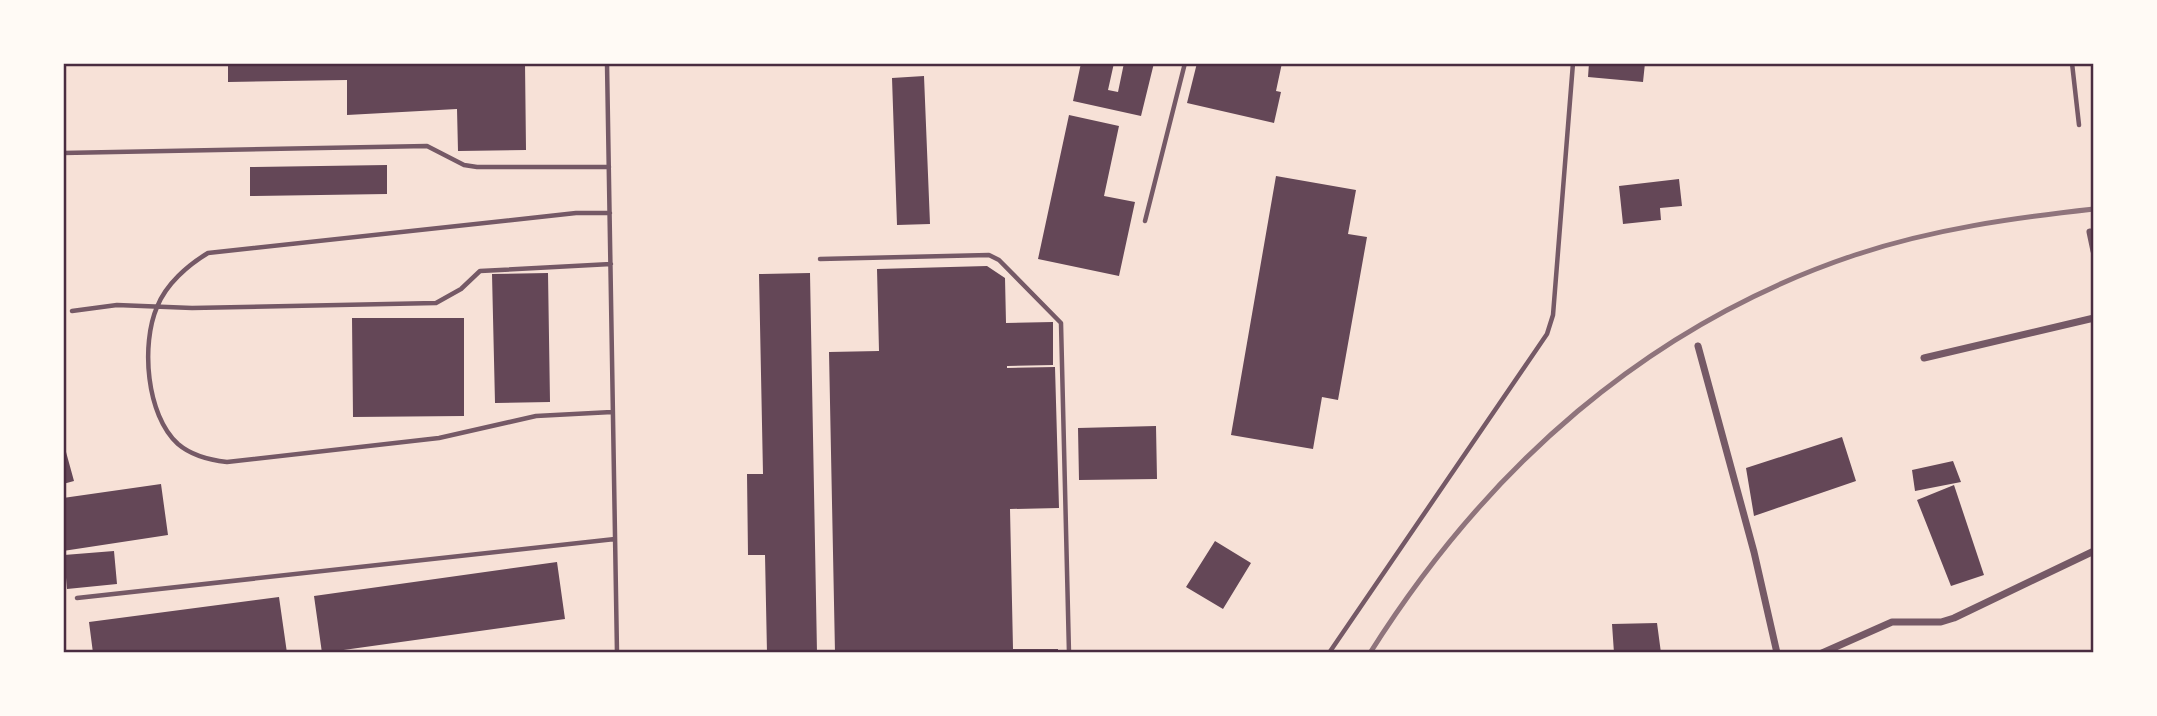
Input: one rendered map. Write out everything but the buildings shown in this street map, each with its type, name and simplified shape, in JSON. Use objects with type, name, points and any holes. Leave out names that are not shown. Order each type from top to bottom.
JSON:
[{"type":"street","points":[[2090,232],[2094,251]]},
{"type":"street","points":[[1924,358],[2094,318]]},
{"type":"street","points":[[1698,346],[1754,552],[1777,653]]},
{"type":"street","points":[[1822,653],[1892,622],[1941,622],[1954,618],[2094,551]]},
{"type":"lane","points":[[607,63],[617,653]]},
{"type":"lane","points":[[1144,221],[1185,63]]},
{"type":"lane","points":[[1329,653],[1548,334],[1553,315],[1573,63]]},
{"type":"lane","points":[[2072,63],[2079,125]]},
{"type":"lane","points":[[63,153],[427,146],[455,161],[477,167],[609,167]]},
{"type":"lane","points":[[610,213],[208,253],[182,271],[157,306],[149,337],[147,366],[151,389],[162,418],[176,442],[208,460],[253,460],[439,438],[544,415],[612,412]]},
{"type":"lane","points":[[820,259],[989,255],[999,260],[1061,323],[1069,653]]},
{"type":"lane","points":[[72,312],[117,305],[436,303],[461,289],[480,271],[611,264]]},
{"type":"lane","points":[[77,598],[615,539]]},
{"type":"railway","points":[[1370,653],[1416,586],[1465,523],[1519,465],[1578,411],[1640,363],[1707,321],[1779,285],[1884,246],[1973,226],[2094,209]]}]
